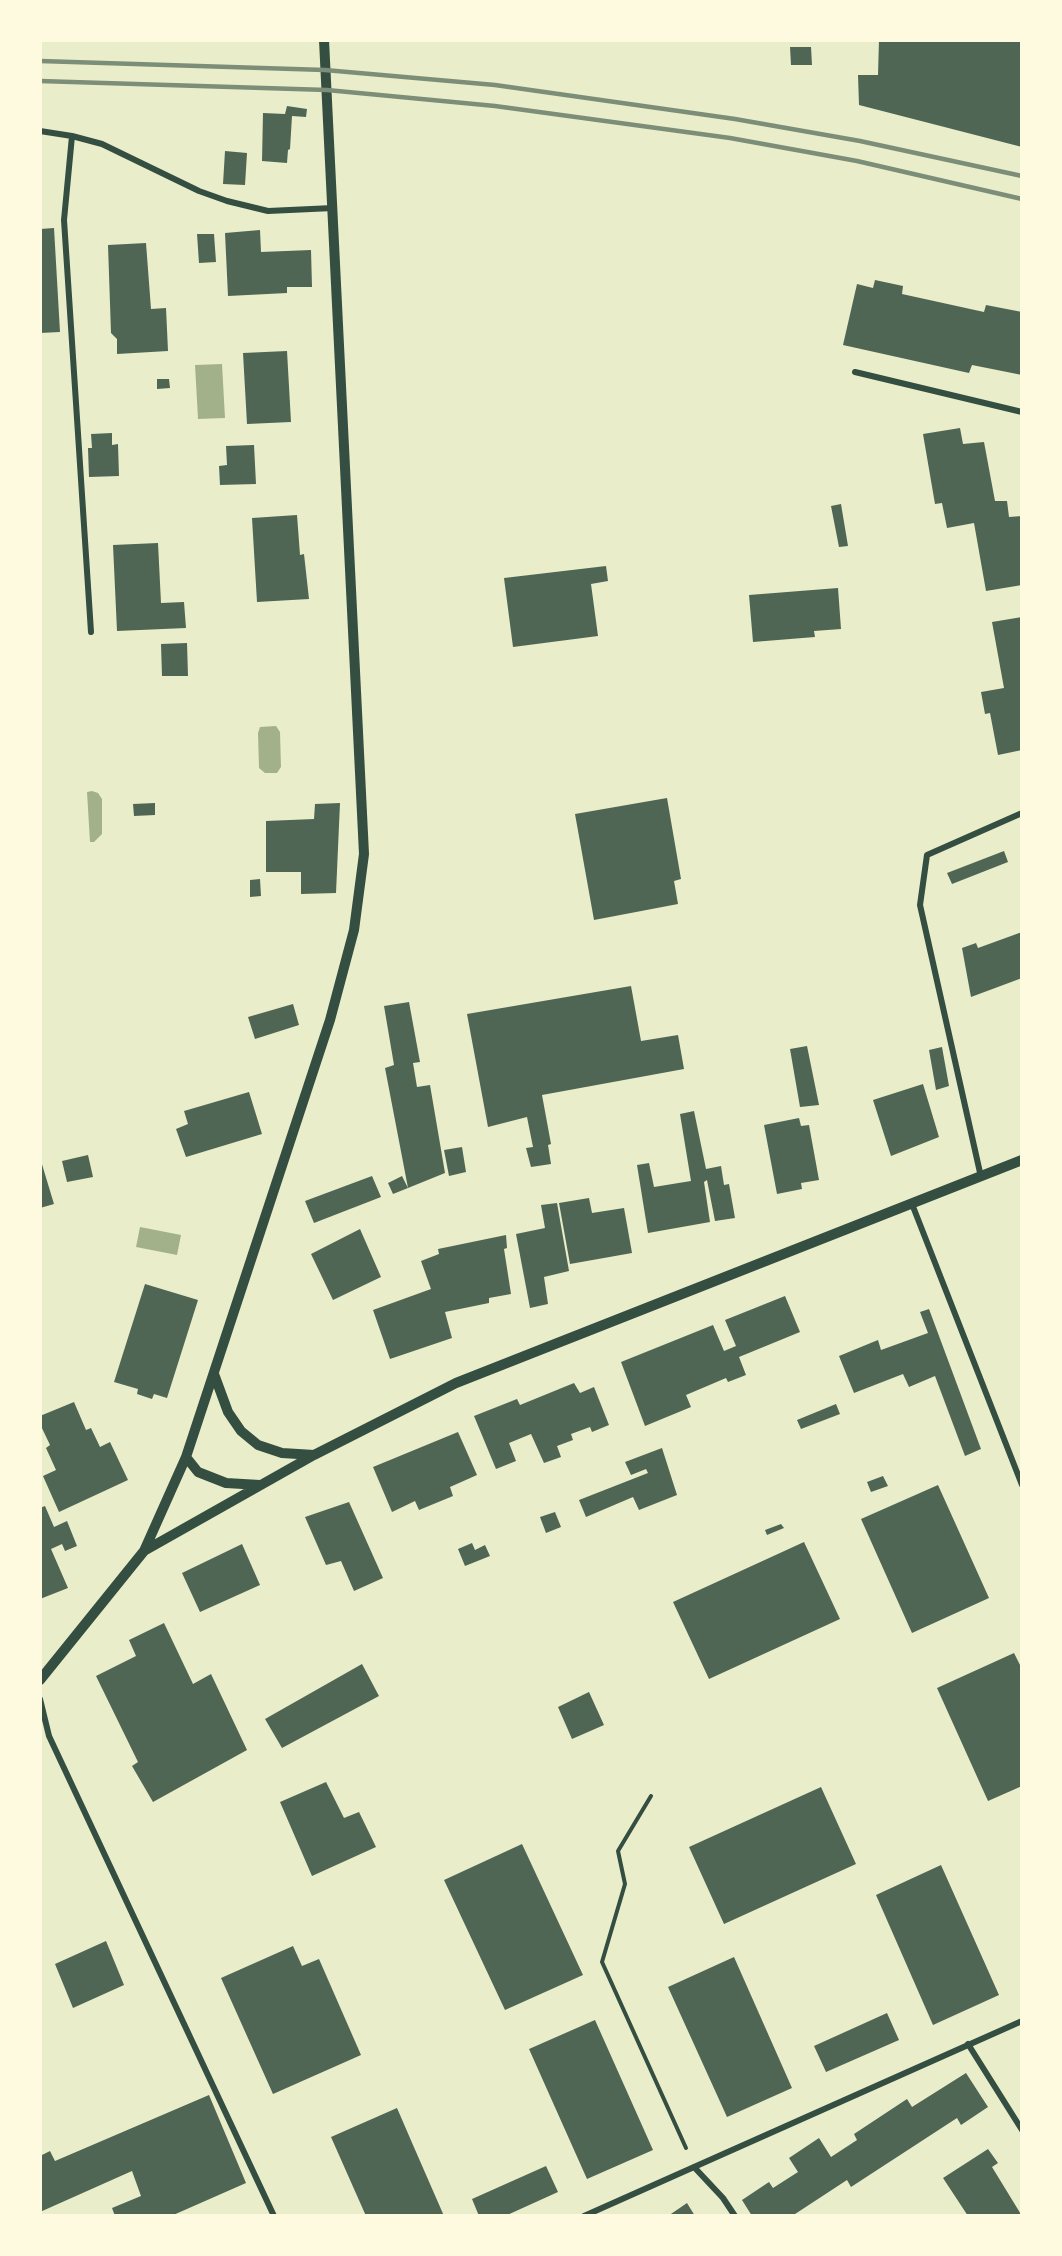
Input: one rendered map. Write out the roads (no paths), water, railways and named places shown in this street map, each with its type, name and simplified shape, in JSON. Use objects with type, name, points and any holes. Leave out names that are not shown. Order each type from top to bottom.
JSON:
[{"type":"street","points":[[40,1680],[144,1551],[186,1457],[330,1020],[354,930],[363,854],[334,208],[324,40]]},
{"type":"street","points":[[40,132],[72,135],[102,144],[199,191],[227,201],[268,211],[334,208]]},
{"type":"street","points":[[72,135],[64,220],[90,632]]},
{"type":"street","points":[[855,372],[1022,412]]},
{"type":"street","points":[[981,1177],[920,905],[927,855],[1022,813]]},
{"type":"street","points":[[144,1551],[314,1455],[456,1383],[1022,1160]]},
{"type":"street","points":[[912,1204],[1022,1485]]},
{"type":"street","points":[[214,1374],[228,1412],[241,1431],[266,1447],[282,1453],[314,1455]]},
{"type":"street","points":[[186,1457],[198,1472],[226,1483],[261,1485]]},
{"type":"street","points":[[40,1699],[49,1736],[274,2216]]},
{"type":"street","points":[[584,2216],[1022,2020]]},
{"type":"street","points":[[968,2044],[1022,2130]]},
{"type":"street","points":[[694,2167],[723,2198],[735,2216]]},
{"type":"railway","points":[[40,61],[325,70],[495,85],[735,119],[860,141],[1022,176]]},
{"type":"railway","points":[[40,81],[327,90],[495,106],[730,138],[857,161],[1022,199]]}]
